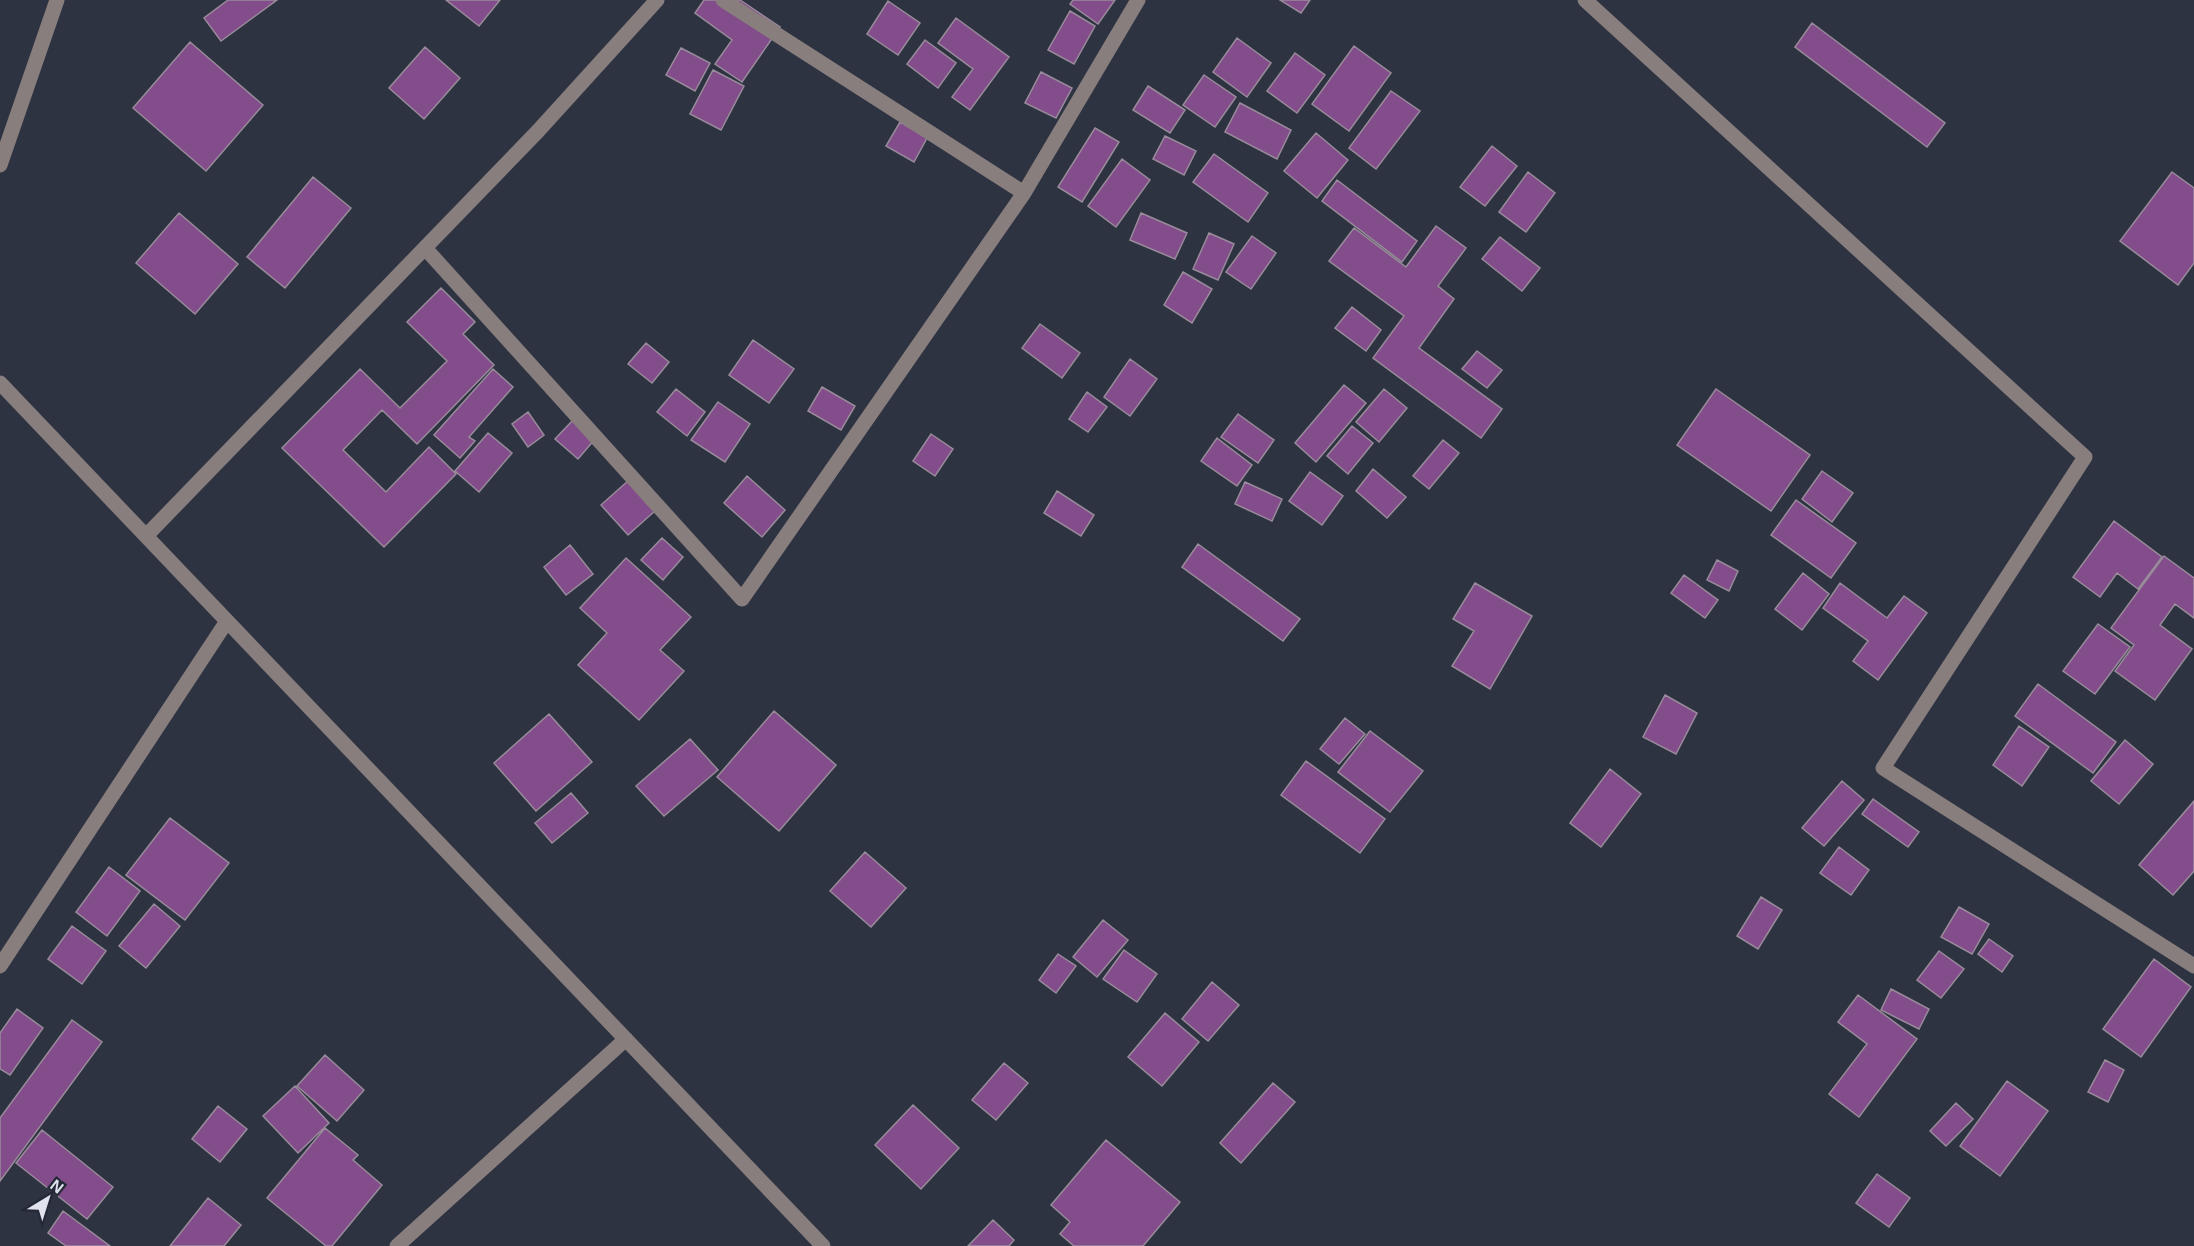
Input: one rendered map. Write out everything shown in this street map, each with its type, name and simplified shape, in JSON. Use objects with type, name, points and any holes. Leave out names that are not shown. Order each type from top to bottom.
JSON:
[{"type":"street","points":[[0,165],[57,0]]},
{"type":"street","points":[[146,536],[538,131],[657,0]]},
{"type":"street","points":[[723,0],[1024,193]]},
{"type":"street","points":[[425,249],[742,599],[1024,193],[1138,0]]},
{"type":"street","points":[[1585,0],[2085,457],[1883,768],[2194,966]]},
{"type":"street","points":[[0,383],[823,1246]]},
{"type":"street","points":[[0,966],[227,621]]},
{"type":"street","points":[[397,1246],[626,1039]]},
{"type":"building","points":[[228,0],[277,0],[221,41],[204,18]]},
{"type":"building","points":[[446,0],[500,0],[479,26]]},
{"type":"building","points":[[704,0],[740,0],[780,27],[742,82],[715,64],[732,40],[695,13]]},
{"type":"building","points":[[1073,0],[1115,0],[1098,24],[1070,4]]},
{"type":"building","points":[[1280,0],[1310,0],[1301,13]]},
{"type":"building","points":[[888,1],[920,23],[898,55],[867,34]]},
{"type":"building","points":[[1070,11],[1095,26],[1074,64],[1048,50]]},
{"type":"building","points":[[956,18],[1009,57],[970,110],[952,97],[973,69],[938,43]]},
{"type":"building","points":[[1812,23],[1945,123],[1927,147],[1795,47]]},
{"type":"building","points":[[1237,38],[1271,63],[1247,97],[1213,72]]},
{"type":"building","points":[[925,40],[956,63],[938,88],[907,64]]},
{"type":"building","points":[[190,42],[263,105],[206,171],[133,108]]},
{"type":"building","points":[[1354,46],[1391,73],[1349,131],[1312,104]]},
{"type":"building","points":[[425,47],[460,78],[424,119],[389,88]]},
{"type":"building","points":[[681,48],[710,63],[695,91],[666,75]]},
{"type":"building","points":[[1295,53],[1325,75],[1297,113],[1267,91]]},
{"type":"building","points":[[713,70],[744,86],[721,130],[690,114]]},
{"type":"building","points":[[1041,72],[1072,88],[1056,118],[1025,103]]},
{"type":"building","points":[[1204,75],[1236,97],[1215,127],[1183,105]]},
{"type":"building","points":[[1148,86],[1185,110],[1170,133],[1133,110]]},
{"type":"building","points":[[1391,91],[1420,111],[1376,169],[1349,148]]},
{"type":"building","points":[[1240,103],[1291,130],[1277,159],[1225,132]]},
{"type":"building","points":[[900,122],[927,138],[914,162],[886,146]]},
{"type":"building","points":[[1095,128],[1119,142],[1082,202],[1058,187]]},
{"type":"building","points":[[1316,133],[1348,160],[1317,198],[1284,171]]},
{"type":"building","points":[[1165,136],[1196,151],[1184,175],[1153,159]]},
{"type":"building","points":[[1492,146],[1517,166],[1485,206],[1460,187]]},
{"type":"building","points":[[1214,154],[1268,193],[1248,222],[1193,182]]},
{"type":"building","points":[[1122,159],[1150,180],[1116,227],[1088,206]]},
{"type":"building","points":[[1528,172],[1555,193],[1526,232],[1499,212]]},
{"type":"building","points":[[2172,172],[2194,188],[2194,263],[2178,285],[2120,241]]},
{"type":"building","points":[[313,177],[351,208],[285,288],[247,257]]},
{"type":"building","points":[[1337,180],[1417,241],[1402,262],[1322,201]]},
{"type":"building","points":[[179,213],[238,264],[195,314],[136,263]]},
{"type":"building","points":[[1141,213],[1187,233],[1175,259],[1130,240]]},
{"type":"building","points":[[1436,226],[1466,248],[1438,286],[1454,299],[1419,348],[1502,409],[1481,438],[1373,358],[1404,316],[1329,261],[1354,228],[1406,267]]},
{"type":"building","points":[[1209,233],[1234,244],[1218,280],[1193,269]]},
{"type":"building","points":[[1252,236],[1276,253],[1251,289],[1226,272]]},
{"type":"building","points":[[1500,237],[1540,268],[1522,291],[1482,259]]},
{"type":"building","points":[[1183,272],[1212,289],[1192,323],[1164,305]]},
{"type":"building","points":[[441,288],[475,322],[463,334],[494,365],[417,444],[382,410],[343,450],[386,492],[429,447],[456,474],[384,547],[282,448],[360,369],[400,408],[447,361],[407,322]]},
{"type":"building","points":[[1352,307],[1381,330],[1366,351],[1335,328]]},
{"type":"building","points":[[1040,324],[1080,353],[1062,378],[1022,348]]},
{"type":"building","points":[[753,340],[794,369],[769,403],[729,375]]},
{"type":"building","points":[[646,343],[669,362],[652,383],[628,364]]},
{"type":"building","points":[[1477,351],[1502,370],[1487,388],[1462,369]]},
{"type":"building","points":[[1130,359],[1157,379],[1130,416],[1104,397]]},
{"type":"building","points":[[493,369],[513,387],[469,437],[475,441],[460,458],[434,435]]},
{"type":"building","points":[[1344,385],[1366,403],[1316,462],[1295,443]]},
{"type":"building","points":[[822,387],[855,406],[841,430],[808,411]]},
{"type":"building","points":[[676,389],[705,412],[687,436],[657,412]]},
{"type":"building","points":[[1384,389],[1407,408],[1379,442],[1356,422]]},
{"type":"building","points":[[1716,389],[1810,455],[1771,511],[1677,445]]},
{"type":"building","points":[[1087,392],[1107,407],[1088,432],[1069,419]]},
{"type":"building","points":[[718,402],[750,424],[725,462],[691,440]]},
{"type":"building","points":[[528,412],[544,435],[528,447],[512,424]]},
{"type":"building","points":[[1238,414],[1274,440],[1258,463],[1221,437]]},
{"type":"building","points":[[573,420],[595,439],[578,459],[555,439]]},
{"type":"building","points":[[1352,426],[1373,443],[1348,474],[1327,456]]},
{"type":"building","points":[[488,433],[512,453],[479,492],[455,471]]},
{"type":"building","points":[[931,434],[953,449],[935,476],[913,461]]},
{"type":"building","points":[[1217,438],[1252,465],[1237,486],[1201,461]]},
{"type":"building","points":[[1443,440],[1459,453],[1429,489],[1413,476]]},
{"type":"building","points":[[1373,469],[1406,497],[1387,518],[1356,491]]},
{"type":"building","points":[[1822,471],[1853,493],[1832,522],[1802,499]]},
{"type":"building","points":[[1310,472],[1343,496],[1322,525],[1289,501]]},
{"type":"building","points":[[747,476],[785,510],[762,537],[724,503]]},
{"type":"building","points":[[629,480],[656,510],[628,535],[601,505]]},
{"type":"building","points":[[1245,482],[1282,499],[1272,521],[1235,504]]},
{"type":"building","points":[[1057,491],[1094,515],[1081,536],[1044,513]]},
{"type":"building","points":[[1796,500],[1856,543],[1831,578],[1771,535]]},
{"type":"building","points":[[2114,521],[2162,557],[2138,589],[2117,573],[2100,597],[2073,577]]},
{"type":"building","points":[[662,538],[683,557],[663,580],[641,560]]},
{"type":"building","points":[[1198,544],[1300,619],[1283,641],[1182,567]]},
{"type":"building","points":[[570,545],[593,574],[566,595],[544,567]]},
{"type":"building","points":[[2164,556],[2194,578],[2194,618],[2175,604],[2160,625],[2192,649],[2155,700],[2115,671],[2134,645],[2111,628]]},
{"type":"building","points":[[626,558],[691,617],[660,650],[684,671],[639,720],[578,665],[607,633],[580,608]]},
{"type":"building","points":[[1717,560],[1738,571],[1729,591],[1707,580]]},
{"type":"building","points":[[1803,573],[1829,594],[1802,630],[1775,609]]},
{"type":"building","points":[[1684,575],[1718,600],[1705,618],[1671,593]]},
{"type":"building","points":[[1475,583],[1532,616],[1490,689],[1452,666],[1474,631],[1453,619]]},
{"type":"building","points":[[1840,583],[1887,618],[1904,596],[1927,613],[1878,680],[1853,661],[1868,641],[1823,608]]},
{"type":"building","points":[[2098,624],[2130,647],[2095,694],[2063,671]]},
{"type":"building","points":[[2038,684],[2116,742],[2093,773],[2015,716]]},
{"type":"building","points":[[1665,695],[1697,713],[1676,754],[1643,737]]},
{"type":"building","points":[[774,711],[836,765],[779,831],[717,777]]},
{"type":"building","points":[[549,714],[592,762],[536,811],[494,763]]},
{"type":"building","points":[[1345,718],[1365,734],[1339,764],[1320,749]]},
{"type":"building","points":[[2019,726],[2049,747],[2022,786],[1993,765]]},
{"type":"building","points":[[1370,731],[1423,771],[1390,812],[1338,772]]},
{"type":"building","points":[[690,739],[718,770],[664,816],[636,786]]},
{"type":"building","points":[[2125,740],[2153,764],[2119,804],[2091,781]]},
{"type":"building","points":[[1306,761],[1385,819],[1360,853],[1281,795]]},
{"type":"building","points":[[1610,769],[1641,794],[1601,847],[1570,823]]},
{"type":"building","points":[[1842,781],[1864,800],[1824,846],[1802,828]]},
{"type":"building","points":[[571,793],[588,813],[552,843],[535,823]]},
{"type":"building","points":[[1873,799],[1919,832],[1908,847],[1862,814]]},
{"type":"building","points":[[2194,801],[2194,871],[2173,895],[2139,865]]},
{"type":"building","points":[[170,818],[229,863],[185,920],[126,875]]},
{"type":"building","points":[[1839,847],[1869,870],[1851,895],[1820,873]]},
{"type":"building","points":[[865,852],[906,888],[871,927],[830,891]]},
{"type":"building","points":[[109,867],[140,891],[107,936],[76,912]]},
{"type":"building","points":[[1761,897],[1782,910],[1758,949],[1737,936]]},
{"type":"building","points":[[154,904],[180,926],[146,968],[119,946]]},
{"type":"building","points":[[1959,907],[1989,924],[1972,954],[1941,937]]},
{"type":"building","points":[[1103,920],[1128,940],[1097,977],[1073,957]]},
{"type":"building","points":[[72,926],[106,951],[82,984],[48,959]]},
{"type":"building","points":[[1989,939],[2013,956],[2002,972],[1978,954]]},
{"type":"building","points":[[1124,950],[1157,974],[1137,1002],[1103,979]]},
{"type":"building","points":[[1939,951],[1964,969],[1941,998],[1917,980]]},
{"type":"building","points":[[1058,954],[1076,966],[1056,993],[1039,980]]},
{"type":"building","points":[[2154,959],[2191,987],[2141,1057],[2103,1029]]},
{"type":"building","points":[[1212,982],[1239,1005],[1208,1041],[1182,1019]]},
{"type":"building","points":[[1891,989],[1929,1009],[1919,1029],[1881,1010]]},
{"type":"building","points":[[1858,995],[1917,1039],[1859,1117],[1829,1094],[1867,1044],[1838,1022]]},
{"type":"building","points":[[17,1009],[43,1028],[10,1075],[0,1069],[0,1033]]},
{"type":"building","points":[[1165,1013],[1199,1042],[1162,1086],[1128,1057]]},
{"type":"building","points":[[72,1020],[102,1042],[0,1181],[0,1118]]},
{"type":"building","points":[[325,1055],[364,1090],[337,1121],[297,1086]]},
{"type":"building","points":[[2105,1060],[2124,1070],[2108,1102],[2088,1092]]},
{"type":"building","points":[[1004,1063],[1028,1083],[996,1120],[972,1100]]},
{"type":"building","points":[[2007,1081],[2048,1111],[2000,1176],[1960,1146]]},
{"type":"building","points":[[1273,1083],[1295,1102],[1241,1163],[1220,1143]]},
{"type":"building","points":[[295,1086],[329,1123],[298,1153],[263,1116]]},
{"type":"building","points":[[1956,1103],[1973,1119],[1946,1146],[1930,1131]]},
{"type":"building","points":[[913,1105],[959,1148],[921,1189],[875,1145]]},
{"type":"building","points":[[218,1106],[247,1129],[220,1162],[192,1139]]},
{"type":"building","points":[[325,1128],[358,1155],[353,1160],[382,1185],[332,1246],[326,1246],[267,1198]]},
{"type":"building","points":[[42,1130],[113,1187],[87,1219],[16,1163]]},
{"type":"building","points":[[1106,1140],[1180,1202],[1143,1246],[1074,1246],[1060,1234],[1070,1222],[1051,1205]]},
{"type":"building","points":[[1877,1174],[1910,1198],[1889,1227],[1856,1203]]},
{"type":"building","points":[[208,1198],[241,1225],[224,1246],[170,1246]]},
{"type":"building","points":[[63,1211],[110,1246],[66,1246],[48,1233]]},
{"type":"building","points":[[993,1220],[1014,1240],[1009,1246],[968,1246]]}]
